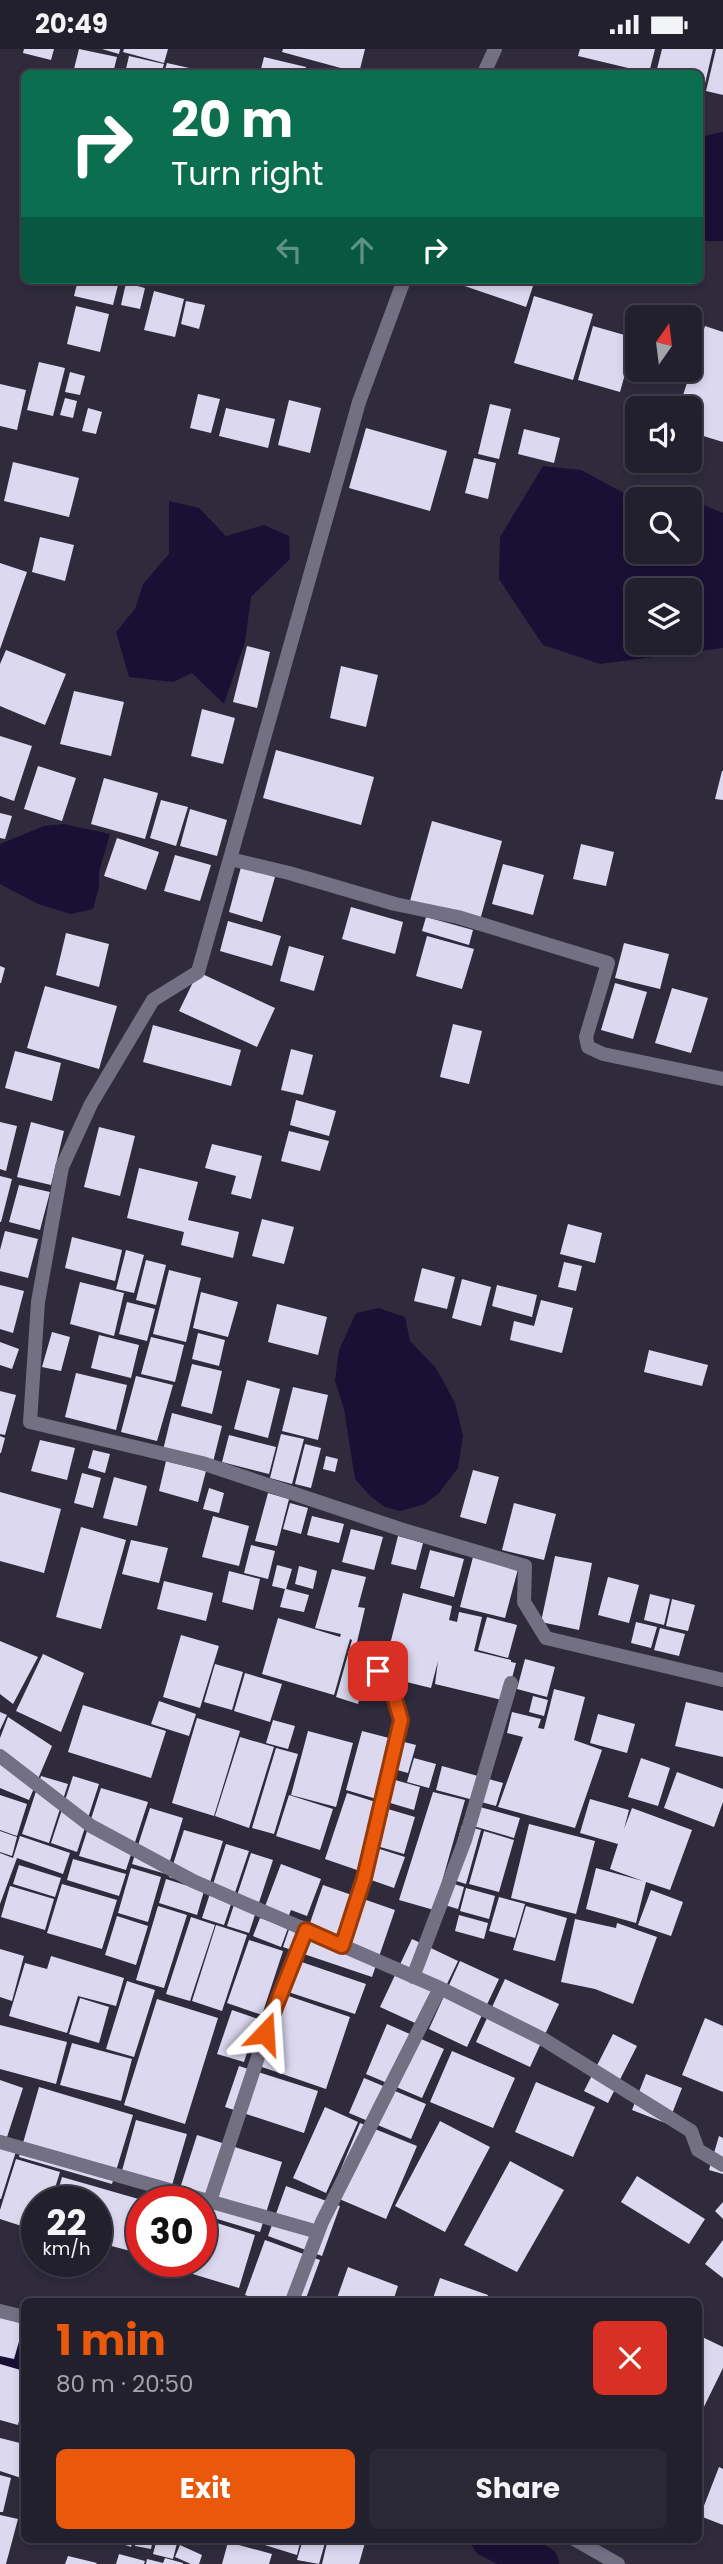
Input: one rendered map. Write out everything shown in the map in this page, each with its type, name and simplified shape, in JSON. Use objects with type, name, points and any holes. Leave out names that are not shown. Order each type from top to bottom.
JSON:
[{"type":"street","points":[[485,70],[495,49]]},
{"type":"street","points":[[403,284],[359,402],[198,972],[153,1000],[91,1104],[62,1167],[38,1302],[30,1422],[202,1463],[400,1529],[526,1566],[524,1602],[546,1638],[723,1680]]},
{"type":"street","points":[[230,859],[395,904],[458,917],[608,963],[586,1037],[588,1048],[603,1054],[723,1079]]},
{"type":"street","points":[[342,1946],[364,1878],[401,1720],[390,1682],[378,1671]]},
{"type":"street","points":[[413,1977],[465,1840],[511,1683]]},
{"type":"street","points":[[0,1756],[91,1826],[193,1881],[440,1988],[543,2039],[691,2130],[698,2150],[723,2165]]},
{"type":"street","points":[[215,2186],[274,2009],[306,1930]]},
{"type":"street","points":[[293,2298],[318,2232],[440,1988]]},
{"type":"street","points":[[0,2141],[158,2186]]},
{"type":"street","points":[[217,2203],[318,2232]]},
{"type":"street","points":[[0,2311],[21,2316]]},
{"type":"street","points":[[581,2543],[618,2564]]},
{"type":"shaded area","points":[[723,132],[723,241],[703,241],[704,136]]},
{"type":"shaded area","points":[[543,466],[581,470],[625,495],[625,564],[702,564],[702,504],[723,513],[723,648],[702,651],[702,578],[625,578],[625,655],[669,655],[600,664],[543,645],[499,579],[500,537]]},
{"type":"shaded area","points":[[169,501],[199,508],[226,536],[264,525],[289,536],[290,559],[251,597],[245,642],[224,704],[192,673],[173,682],[129,677],[116,632],[135,609],[143,584],[169,554]]},
{"type":"shaded area","points":[[64,824],[110,834],[99,872],[99,887],[93,909],[71,914],[38,904],[0,884],[0,844],[44,826]]},
{"type":"shaded area","points":[[379,1308],[405,1317],[410,1341],[436,1368],[455,1403],[463,1436],[458,1468],[439,1493],[425,1504],[400,1511],[385,1507],[370,1496],[355,1479],[344,1409],[335,1381],[339,1350],[356,1313]]},
{"type":"building","points":[[24,49],[54,49],[51,60],[23,53]]},
{"type":"building","points":[[79,49],[117,57],[114,70],[74,70]]},
{"type":"building","points":[[102,49],[120,49],[119,54]]},
{"type":"building","points":[[124,49],[168,49],[164,63],[123,52]]},
{"type":"building","points":[[283,49],[365,49],[360,70],[348,70],[282,52]]},
{"type":"building","points":[[580,49],[655,49],[650,70],[636,70],[578,56]]},
{"type":"building","points":[[662,49],[713,49],[704,88],[703,70],[657,70]]},
{"type":"building","points":[[716,49],[723,49],[723,95],[706,91]]},
{"type":"building","points":[[129,56],[164,64],[162,70],[126,70]]},
{"type":"building","points":[[264,57],[306,67],[306,70],[261,70]]},
{"type":"building","points":[[167,63],[198,70],[165,70]]},
{"type":"building","points":[[77,284],[118,284],[113,305],[74,296]]},
{"type":"building","points":[[126,284],[145,288],[140,309],[121,305]]},
{"type":"building","points":[[459,284],[534,284],[526,307]]},
{"type":"building","points":[[154,291],[184,299],[175,337],[144,330]]},
{"type":"building","points":[[534,296],[593,314],[573,380],[514,363]]},
{"type":"building","points":[[186,301],[205,305],[199,329],[181,324]]},
{"type":"building","points":[[76,306],[109,314],[100,352],[67,344]]},
{"type":"building","points":[[593,326],[625,335],[625,374],[620,392],[578,380]]},
{"type":"building","points":[[705,326],[723,332],[723,442],[702,436],[702,396],[683,396],[687,382],[702,382],[702,335]]},
{"type":"building","points":[[39,362],[65,368],[53,416],[27,410]]},
{"type":"building","points":[[70,372],[85,376],[80,395],[65,392]]},
{"type":"building","points":[[0,384],[26,390],[17,430],[0,426]]},
{"type":"building","points":[[198,394],[220,399],[211,433],[190,428]]},
{"type":"building","points":[[65,398],[77,401],[73,418],[60,415]]},
{"type":"building","points":[[289,400],[321,408],[310,453],[278,445]]},
{"type":"building","points":[[490,404],[511,409],[499,459],[478,454]]},
{"type":"building","points":[[88,408],[102,412],[96,434],[82,431]]},
{"type":"building","points":[[226,408],[275,419],[268,448],[219,436]]},
{"type":"building","points":[[366,428],[447,451],[430,511],[349,488]]},
{"type":"building","points":[[524,429],[560,438],[554,463],[518,454]]},
{"type":"building","points":[[474,458],[496,463],[488,499],[465,493]]},
{"type":"building","points":[[13,462],[79,478],[69,517],[4,501]]},
{"type":"building","points":[[40,537],[74,545],[65,581],[32,572]]},
{"type":"building","points":[[0,563],[27,572],[0,649]]},
{"type":"building","points":[[247,646],[270,652],[257,708],[233,702]]},
{"type":"building","points":[[6,650],[66,674],[45,725],[0,706],[0,664]]},
{"type":"building","points":[[341,666],[378,675],[366,727],[330,718]]},
{"type":"building","points":[[74,691],[124,702],[111,756],[60,744]]},
{"type":"building","points":[[202,709],[235,718],[223,764],[191,756]]},
{"type":"building","points":[[0,736],[32,746],[14,801],[0,796]]},
{"type":"building","points":[[276,750],[374,777],[361,825],[263,798]]},
{"type":"building","points":[[38,766],[76,778],[62,821],[24,809]]},
{"type":"building","points":[[723,771],[723,800],[715,799]]},
{"type":"building","points":[[104,778],[158,793],[145,839],[91,824]]},
{"type":"building","points":[[161,800],[188,807],[176,846],[150,838]]},
{"type":"building","points":[[190,809],[227,820],[217,856],[180,846]]},
{"type":"building","points":[[0,813],[12,816],[5,839],[0,838]]},
{"type":"building","points":[[432,821],[502,841],[480,920],[410,901]]},
{"type":"building","points":[[117,838],[159,852],[146,890],[104,876]]},
{"type":"building","points":[[581,844],[614,852],[606,886],[573,879]]},
{"type":"building","points":[[175,855],[211,865],[200,901],[164,891]]},
{"type":"building","points":[[503,864],[544,875],[533,915],[492,904]]},
{"type":"building","points":[[241,867],[275,877],[262,922],[229,912]]},
{"type":"building","points":[[351,907],[403,922],[395,954],[342,939]]},
{"type":"building","points":[[426,917],[473,930],[469,945],[422,931]]},
{"type":"building","points":[[228,921],[281,936],[272,966],[220,951]]},
{"type":"building","points":[[66,933],[109,944],[99,987],[56,975]]},
{"type":"building","points":[[427,936],[474,949],[462,989],[416,976]]},
{"type":"building","points":[[624,943],[669,954],[660,989],[615,978]]},
{"type":"building","points":[[289,946],[324,956],[314,991],[280,981]]},
{"type":"building","points":[[0,966],[5,968],[1,983],[0,983]]},
{"type":"building","points":[[198,972],[275,1008],[257,1047],[179,1011]]},
{"type":"building","points":[[615,983],[647,992],[633,1039],[601,1030]]},
{"type":"building","points":[[45,986],[117,1006],[99,1069],[27,1048]]},
{"type":"building","points":[[672,988],[708,998],[691,1053],[655,1043]]},
{"type":"building","points":[[453,1024],[482,1031],[469,1084],[440,1077]]},
{"type":"building","points":[[153,1025],[241,1050],[231,1086],[143,1062]]},
{"type":"building","points":[[291,1049],[313,1055],[303,1095],[281,1090]]},
{"type":"building","points":[[15,1051],[61,1063],[52,1101],[5,1088]]},
{"type":"building","points":[[296,1100],[336,1111],[329,1136],[290,1125]]},
{"type":"building","points":[[0,1122],[17,1126],[6,1171],[0,1169]]},
{"type":"building","points":[[31,1122],[64,1131],[51,1185],[17,1177]]},
{"type":"building","points":[[99,1127],[135,1136],[120,1196],[84,1187]]},
{"type":"building","points":[[289,1131],[329,1141],[320,1171],[281,1161]]},
{"type":"building","points":[[212,1144],[262,1156],[251,1199],[231,1194],[236,1176],[205,1168]]},
{"type":"building","points":[[139,1168],[198,1182],[188,1220],[239,1232],[233,1258],[181,1245],[184,1232],[127,1218]]},
{"type":"building","points":[[0,1176],[12,1179],[1,1222],[0,1222]]},
{"type":"building","points":[[19,1185],[50,1192],[40,1230],[9,1222]]},
{"type":"building","points":[[262,1219],[294,1227],[284,1264],[252,1256]]},
{"type":"building","points":[[568,1224],[602,1233],[595,1263],[560,1254]]},
{"type":"building","points":[[5,1231],[38,1239],[28,1278],[0,1271],[0,1250]]},
{"type":"building","points":[[72,1237],[122,1250],[115,1281],[65,1268]]},
{"type":"building","points":[[126,1250],[144,1255],[134,1293],[116,1289]]},
{"type":"building","points":[[146,1260],[166,1265],[156,1305],[136,1300]]},
{"type":"building","points":[[564,1262],[582,1266],[576,1291],[558,1287]]},
{"type":"building","points":[[422,1268],[455,1277],[447,1309],[414,1301]]},
{"type":"building","points":[[169,1270],[201,1278],[186,1342],[153,1334]]},
{"type":"building","points":[[462,1279],[491,1287],[481,1326],[452,1318]]},
{"type":"building","points":[[80,1282],[124,1293],[114,1336],[70,1324]]},
{"type":"building","points":[[0,1285],[24,1291],[13,1333],[0,1329]]},
{"type":"building","points":[[497,1285],[537,1295],[532,1317],[492,1306]]},
{"type":"building","points":[[201,1292],[238,1302],[228,1337],[193,1328]]},
{"type":"building","points":[[541,1300],[573,1308],[562,1353],[510,1340],[514,1321],[534,1326]]},
{"type":"building","points":[[127,1302],[155,1309],[147,1341],[119,1334]]},
{"type":"building","points":[[277,1304],[327,1317],[318,1355],[268,1342]]},
{"type":"building","points":[[52,1332],[70,1337],[61,1371],[42,1367]]},
{"type":"building","points":[[198,1333],[225,1340],[219,1366],[192,1359]]},
{"type":"building","points":[[99,1335],[139,1345],[131,1378],[91,1368]]},
{"type":"building","points":[[151,1337],[184,1345],[175,1382],[141,1374]]},
{"type":"building","points":[[0,1342],[19,1349],[12,1369],[0,1365]]},
{"type":"building","points":[[649,1350],[708,1365],[702,1386],[644,1372]]},
{"type":"building","points":[[192,1364],[222,1371],[212,1414],[181,1406]]},
{"type":"building","points":[[76,1373],[127,1385],[116,1430],[65,1417]]},
{"type":"building","points":[[136,1376],[173,1385],[157,1441],[121,1432]]},
{"type":"building","points":[[247,1380],[280,1389],[268,1438],[234,1429]]},
{"type":"building","points":[[293,1387],[328,1395],[318,1440],[282,1431]]},
{"type":"building","points":[[0,1391],[16,1395],[5,1435],[0,1434]]},
{"type":"building","points":[[172,1413],[222,1426],[213,1462],[163,1450]]},
{"type":"building","points":[[281,1434],[304,1439],[292,1484],[270,1478]]},
{"type":"building","points":[[229,1435],[276,1447],[269,1474],[222,1462]]},
{"type":"building","points":[[0,1436],[5,1438],[1,1453],[0,1453]]},
{"type":"building","points":[[40,1440],[75,1448],[67,1480],[31,1471]]},
{"type":"building","points":[[305,1444],[321,1448],[311,1488],[295,1484]]},
{"type":"building","points":[[93,1450],[110,1454],[105,1473],[88,1468]]},
{"type":"building","points":[[326,1456],[338,1459],[335,1472],[323,1469]]},
{"type":"building","points":[[166,1461],[206,1471],[198,1502],[159,1491]]},
{"type":"building","points":[[473,1470],[499,1477],[486,1524],[460,1517]]},
{"type":"building","points":[[82,1473],[101,1478],[93,1508],[74,1503]]},
{"type":"building","points":[[114,1477],[147,1486],[137,1526],[103,1518]]},
{"type":"building","points":[[209,1488],[224,1493],[219,1513],[203,1509]]},
{"type":"building","points":[[0,1492],[61,1509],[44,1573],[0,1561]]},
{"type":"building","points":[[268,1493],[289,1499],[277,1546],[255,1541]]},
{"type":"building","points":[[290,1503],[308,1508],[301,1534],[283,1529]]},
{"type":"building","points":[[514,1503],[556,1514],[544,1560],[502,1550]]},
{"type":"building","points":[[213,1516],[249,1526],[239,1566],[202,1557]]},
{"type":"building","points":[[312,1516],[344,1524],[339,1543],[307,1535]]},
{"type":"building","points":[[81,1527],[126,1540],[101,1629],[56,1617]]},
{"type":"building","points":[[351,1529],[383,1537],[374,1570],[342,1562]]},
{"type":"building","points":[[398,1536],[423,1543],[416,1570],[391,1564]]},
{"type":"building","points":[[131,1540],[168,1548],[159,1583],[122,1574]]},
{"type":"building","points":[[251,1545],[275,1551],[268,1579],[244,1573]]},
{"type":"building","points":[[430,1550],[464,1559],[454,1597],[420,1588]]},
{"type":"building","points":[[555,1556],[592,1563],[579,1630],[541,1622]]},
{"type":"building","points":[[473,1557],[518,1569],[505,1618],[460,1607]]},
{"type":"building","points":[[277,1565],[292,1569],[286,1589],[309,1595],[304,1612],[280,1607],[285,1589],[272,1586]]},
{"type":"building","points":[[299,1566],[317,1571],[313,1589],[295,1584]]},
{"type":"building","points":[[332,1569],[366,1577],[358,1607],[365,1608],[357,1642],[375,1647],[358,1704],[336,1697],[352,1640],[350,1639],[334,1695],[262,1674],[278,1618],[340,1637],[341,1634],[315,1628]]},
{"type":"building","points":[[229,1571],[260,1579],[253,1610],[222,1602]]},
{"type":"building","points":[[608,1577],[639,1585],[629,1623],[598,1615]]},
{"type":"building","points":[[164,1581],[213,1593],[206,1621],[157,1609]]},
{"type":"building","points":[[403,1593],[452,1606],[449,1620],[457,1622],[459,1612],[482,1617],[474,1651],[516,1663],[508,1693],[502,1700],[435,1684],[438,1661],[431,1688],[382,1676]]},
{"type":"building","points":[[650,1594],[670,1599],[664,1625],[644,1620]]},
{"type":"building","points":[[672,1599],[695,1605],[688,1631],[666,1626]]},
{"type":"building","points":[[487,1617],[517,1625],[508,1658],[478,1650]]},
{"type":"building","points":[[636,1622],[657,1627],[651,1648],[631,1643]]},
{"type":"building","points":[[660,1628],[685,1634],[679,1656],[654,1650]]},
{"type":"building","points":[[181,1635],[219,1646],[200,1708],[163,1697]]},
{"type":"building","points":[[0,1641],[38,1657],[13,1704],[0,1694]]},
{"type":"building","points":[[43,1654],[84,1673],[61,1732],[16,1711]]},
{"type":"building","points":[[525,1659],[555,1667],[547,1697],[517,1689]]},
{"type":"building","points":[[215,1664],[243,1672],[232,1710],[204,1702]]},
{"type":"building","points":[[245,1673],[282,1684],[270,1722],[234,1711]]},
{"type":"building","points":[[554,1689],[585,1697],[574,1740],[602,1750],[575,1828],[498,1807],[523,1737],[507,1733],[512,1712],[541,1719],[538,1728],[544,1729]]},
{"type":"building","points":[[533,1696],[548,1700],[544,1716],[529,1712]]},
{"type":"building","points":[[159,1701],[196,1714],[189,1736],[151,1724]]},
{"type":"building","points":[[686,1702],[723,1711],[723,1757],[675,1746]]},
{"type":"building","points":[[83,1705],[166,1731],[151,1778],[68,1752]]},
{"type":"building","points":[[0,1712],[7,1715],[0,1730]]},
{"type":"building","points":[[598,1714],[635,1724],[627,1753],[590,1743]]},
{"type":"building","points":[[8,1717],[52,1746],[29,1800],[0,1788],[0,1738]]},
{"type":"building","points":[[197,1718],[240,1731],[214,1816],[172,1803]]},
{"type":"building","points":[[273,1720],[295,1726],[288,1749],[266,1743]]},
{"type":"building","points":[[308,1731],[353,1743],[336,1807],[291,1795]]},
{"type":"building","points":[[362,1731],[416,1745],[408,1773],[390,1768],[388,1778],[420,1787],[414,1810],[346,1790]]},
{"type":"building","points":[[240,1737],[274,1747],[249,1828],[215,1816]]},
{"type":"building","points":[[276,1748],[298,1754],[274,1834],[252,1828]]},
{"type":"building","points":[[414,1758],[436,1764],[429,1788],[407,1782]]},
{"type":"building","points":[[641,1758],[670,1768],[658,1806],[628,1797]]},
{"type":"building","points":[[442,1766],[503,1783],[496,1806],[436,1790]]},
{"type":"building","points":[[677,1772],[723,1789],[723,1802],[714,1827],[664,1808]]},
{"type":"building","points":[[41,1776],[68,1784],[49,1843],[22,1834]]},
{"type":"building","points":[[73,1776],[99,1784],[77,1852],[51,1843]]},
{"type":"building","points":[[101,1788],[148,1802],[126,1870],[79,1856]]},
{"type":"building","points":[[433,1792],[465,1800],[434,1910],[399,1900]]},
{"type":"building","points":[[347,1793],[379,1803],[357,1870],[325,1859]]},
{"type":"building","points":[[0,1795],[27,1804],[17,1836],[0,1830]]},
{"type":"building","points":[[289,1795],[333,1809],[320,1850],[276,1836]]},
{"type":"building","points":[[590,1799],[629,1810],[624,1829],[632,1808],[692,1830],[670,1890],[646,1882],[636,1923],[586,1909],[596,1868],[643,1881],[610,1869],[618,1844],[580,1833]]},
{"type":"building","points":[[469,1804],[520,1818],[514,1838],[463,1823]]},
{"type":"building","points":[[381,1807],[415,1817],[404,1854],[370,1844]]},
{"type":"building","points":[[150,1808],[183,1818],[166,1874],[132,1864]]},
{"type":"building","points":[[529,1824],[595,1841],[576,1914],[511,1898]]},
{"type":"building","points":[[462,1825],[481,1830],[466,1884],[447,1878]]},
{"type":"building","points":[[184,1830],[223,1841],[208,1889],[169,1877]]},
{"type":"building","points":[[0,1831],[17,1837],[12,1856],[0,1852]]},
{"type":"building","points":[[484,1831],[514,1840],[499,1892],[469,1884]]},
{"type":"building","points":[[20,1836],[70,1853],[63,1874],[17,1858],[0,1904],[0,1853],[13,1858]]},
{"type":"building","points":[[226,1844],[249,1851],[224,1925],[202,1918]]},
{"type":"building","points":[[367,1845],[405,1857],[394,1888],[357,1875]]},
{"type":"building","points":[[251,1853],[273,1860],[249,1933],[227,1926]]},
{"type":"building","points":[[73,1859],[126,1874],[119,1896],[67,1880]]},
{"type":"building","points":[[281,1864],[321,1879],[307,1916],[291,1910],[285,1925],[261,1917]]},
{"type":"building","points":[[19,1865],[61,1878],[55,1897],[13,1884]]},
{"type":"building","points":[[131,1868],[161,1877],[148,1922],[118,1913]]},
{"type":"building","points":[[166,1879],[204,1891],[197,1915],[159,1903]]},
{"type":"building","points":[[444,1881],[464,1887],[458,1909],[438,1903]]},
{"type":"building","points":[[62,1884],[117,1900],[102,1949],[47,1933]]},
{"type":"building","points":[[323,1885],[395,1910],[372,1977],[283,1947],[293,1918],[310,1923]]},
{"type":"building","points":[[10,1886],[54,1899],[45,1930],[1,1917]]},
{"type":"building","points":[[466,1888],[495,1896],[489,1919],[460,1911]]},
{"type":"building","points":[[651,1890],[683,1902],[671,1936],[638,1925]]},
{"type":"building","points":[[499,1897],[525,1904],[515,1938],[489,1931]]},
{"type":"building","points":[[158,1906],[187,1915],[164,1988],[136,1980]]},
{"type":"building","points":[[526,1906],[567,1918],[555,1961],[513,1950]]},
{"type":"building","points":[[459,1915],[488,1923],[484,1939],[455,1931]]},
{"type":"building","points":[[117,1916],[148,1926],[136,1965],[105,1955]]},
{"type":"building","points":[[191,1917],[215,1925],[190,2001],[166,1994]]},
{"type":"building","points":[[260,1918],[288,1928],[281,1947],[253,1936]]},
{"type":"building","points":[[575,1919],[616,1928],[617,1923],[657,1937],[633,2004],[595,1989],[561,1982]]},
{"type":"building","points":[[216,1925],[247,1935],[222,2011],[192,2001]]},
{"type":"building","points":[[412,1939],[458,1961],[426,2028],[380,2007]]},
{"type":"building","points":[[249,1940],[283,1951],[262,2015],[227,2003]]},
{"type":"building","points":[[0,1949],[24,1956],[12,2001],[0,1997]]},
{"type":"building","points":[[51,1956],[124,1978],[116,2006],[78,1996],[67,2033],[9,2016],[25,1963],[47,1969]]},
{"type":"building","points":[[287,1957],[366,1984],[355,2014],[276,1988]]},
{"type":"building","points":[[460,1961],[499,1979],[467,2047],[429,2029]]},
{"type":"building","points":[[505,1979],[559,2004],[530,2067],[476,2042]]},
{"type":"building","points":[[127,1981],[155,1990],[134,2057],[106,2049]]},
{"type":"building","points":[[274,1991],[350,2017],[326,2089],[250,2063]]},
{"type":"building","points":[[80,1998],[109,2007],[99,2043],[69,2034]]},
{"type":"building","points":[[157,1999],[218,2018],[185,2124],[124,2105]]},
{"type":"building","points":[[232,2010],[258,2019],[244,2062],[217,2054]]},
{"type":"building","points":[[705,2018],[723,2026],[723,2092],[682,2075]]},
{"type":"building","points":[[387,2024],[444,2049],[422,2098],[366,2074]]},
{"type":"building","points":[[0,2025],[67,2042],[56,2084],[0,2069]]},
{"type":"building","points":[[613,2034],[637,2046],[608,2103],[584,2091]]},
{"type":"building","points":[[72,2043],[132,2059],[121,2101],[60,2085]]},
{"type":"building","points":[[452,2051],[515,2078],[493,2128],[430,2102]]},
{"type":"building","points":[[239,2066],[318,2091],[304,2133],[225,2107]]},
{"type":"building","points":[[646,2074],[682,2088],[668,2124],[632,2110]]},
{"type":"building","points":[[364,2078],[426,2104],[411,2139],[349,2113]]},
{"type":"building","points":[[0,2080],[23,2088],[7,2137],[0,2135]]},
{"type":"building","points":[[536,2082],[595,2107],[573,2157],[515,2132]]},
{"type":"building","points":[[39,2087],[133,2115],[112,2184],[19,2157]]},
{"type":"building","points":[[325,2107],[358,2122],[326,2193],[293,2178]]},
{"type":"building","points":[[136,2120],[187,2134],[172,2186],[149,2186],[120,2178]]},
{"type":"building","points":[[440,2121],[490,2147],[445,2232],[395,2206]]},
{"type":"building","points":[[360,2123],[417,2146],[386,2219],[330,2195]]},
{"type":"building","points":[[197,2135],[282,2162],[260,2232],[217,2219],[217,2186],[181,2186]]},
{"type":"building","points":[[719,2136],[723,2138],[723,2174],[709,2170]]},
{"type":"building","points":[[0,2140],[18,2145],[1,2199],[0,2199]]},
{"type":"building","points":[[16,2159],[60,2172],[56,2186],[21,2186],[21,2226],[0,2219],[0,2210]]},
{"type":"building","points":[[510,2161],[564,2190],[517,2272],[464,2245]]},
{"type":"building","points":[[637,2176],[705,2219],[689,2244],[621,2202]]},
{"type":"building","points":[[62,2177],[93,2186],[59,2186]]},
{"type":"building","points":[[286,2186],[340,2206],[322,2256],[268,2236]]},
{"type":"building","points":[[112,2191],[126,2195],[126,2250],[112,2246]]},
{"type":"building","points":[[723,2202],[723,2219],[715,2211]]},
{"type":"building","points":[[217,2223],[255,2235],[239,2288],[203,2277],[217,2277]]},
{"type":"building","points":[[265,2240],[320,2260],[306,2298],[254,2298],[245,2295]]},
{"type":"building","points":[[723,2240],[723,2278],[705,2264]]},
{"type":"building","points":[[348,2267],[398,2286],[394,2298],[337,2298]]},
{"type":"building","points":[[440,2278],[488,2295],[487,2298],[433,2298]]},
{"type":"building","points":[[0,2317],[21,2323],[21,2334],[14,2359],[0,2356]]},
{"type":"building","points":[[702,2337],[723,2347],[723,2368],[702,2411]]},
{"type":"building","points":[[0,2364],[21,2370],[21,2413],[18,2425],[0,2420]]},
{"type":"building","points":[[0,2438],[21,2443],[21,2478],[0,2471]]},
{"type":"building","points":[[719,2467],[723,2469],[723,2525],[702,2517]]},
{"type":"building","points":[[0,2475],[11,2478],[3,2512],[0,2512]]},
{"type":"building","points":[[0,2515],[18,2519],[6,2564],[0,2564]]},
{"type":"building","points":[[135,2543],[152,2543],[151,2549],[135,2546]]},
{"type":"building","points":[[156,2543],[177,2543],[173,2559],[153,2554]]},
{"type":"building","points":[[228,2543],[272,2554],[269,2564],[222,2564]]},
{"type":"building","points":[[258,2543],[300,2543],[297,2555]]},
{"type":"building","points":[[302,2543],[325,2543],[319,2564],[297,2560]]},
{"type":"building","points":[[327,2543],[365,2543],[359,2564],[322,2564]]},
{"type":"building","points":[[180,2545],[202,2555],[199,2564],[191,2564],[175,2557]]},
{"type":"building","points":[[119,2554],[145,2561],[144,2564],[116,2564]]},
{"type":"building","points":[[68,2556],[97,2563],[65,2564]]},
{"type":"building","points":[[165,2558],[183,2564],[146,2564],[147,2559],[163,2563]]},
{"type":"waterway","points":[[0,2346],[21,2351]]},
{"type":"waterway","points":[[498,2543],[540,2564]]},
{"type":"route","points":[[265,2033],[306,1930],[342,1946],[364,1878],[401,1720],[390,1682],[378,1671]]}]
